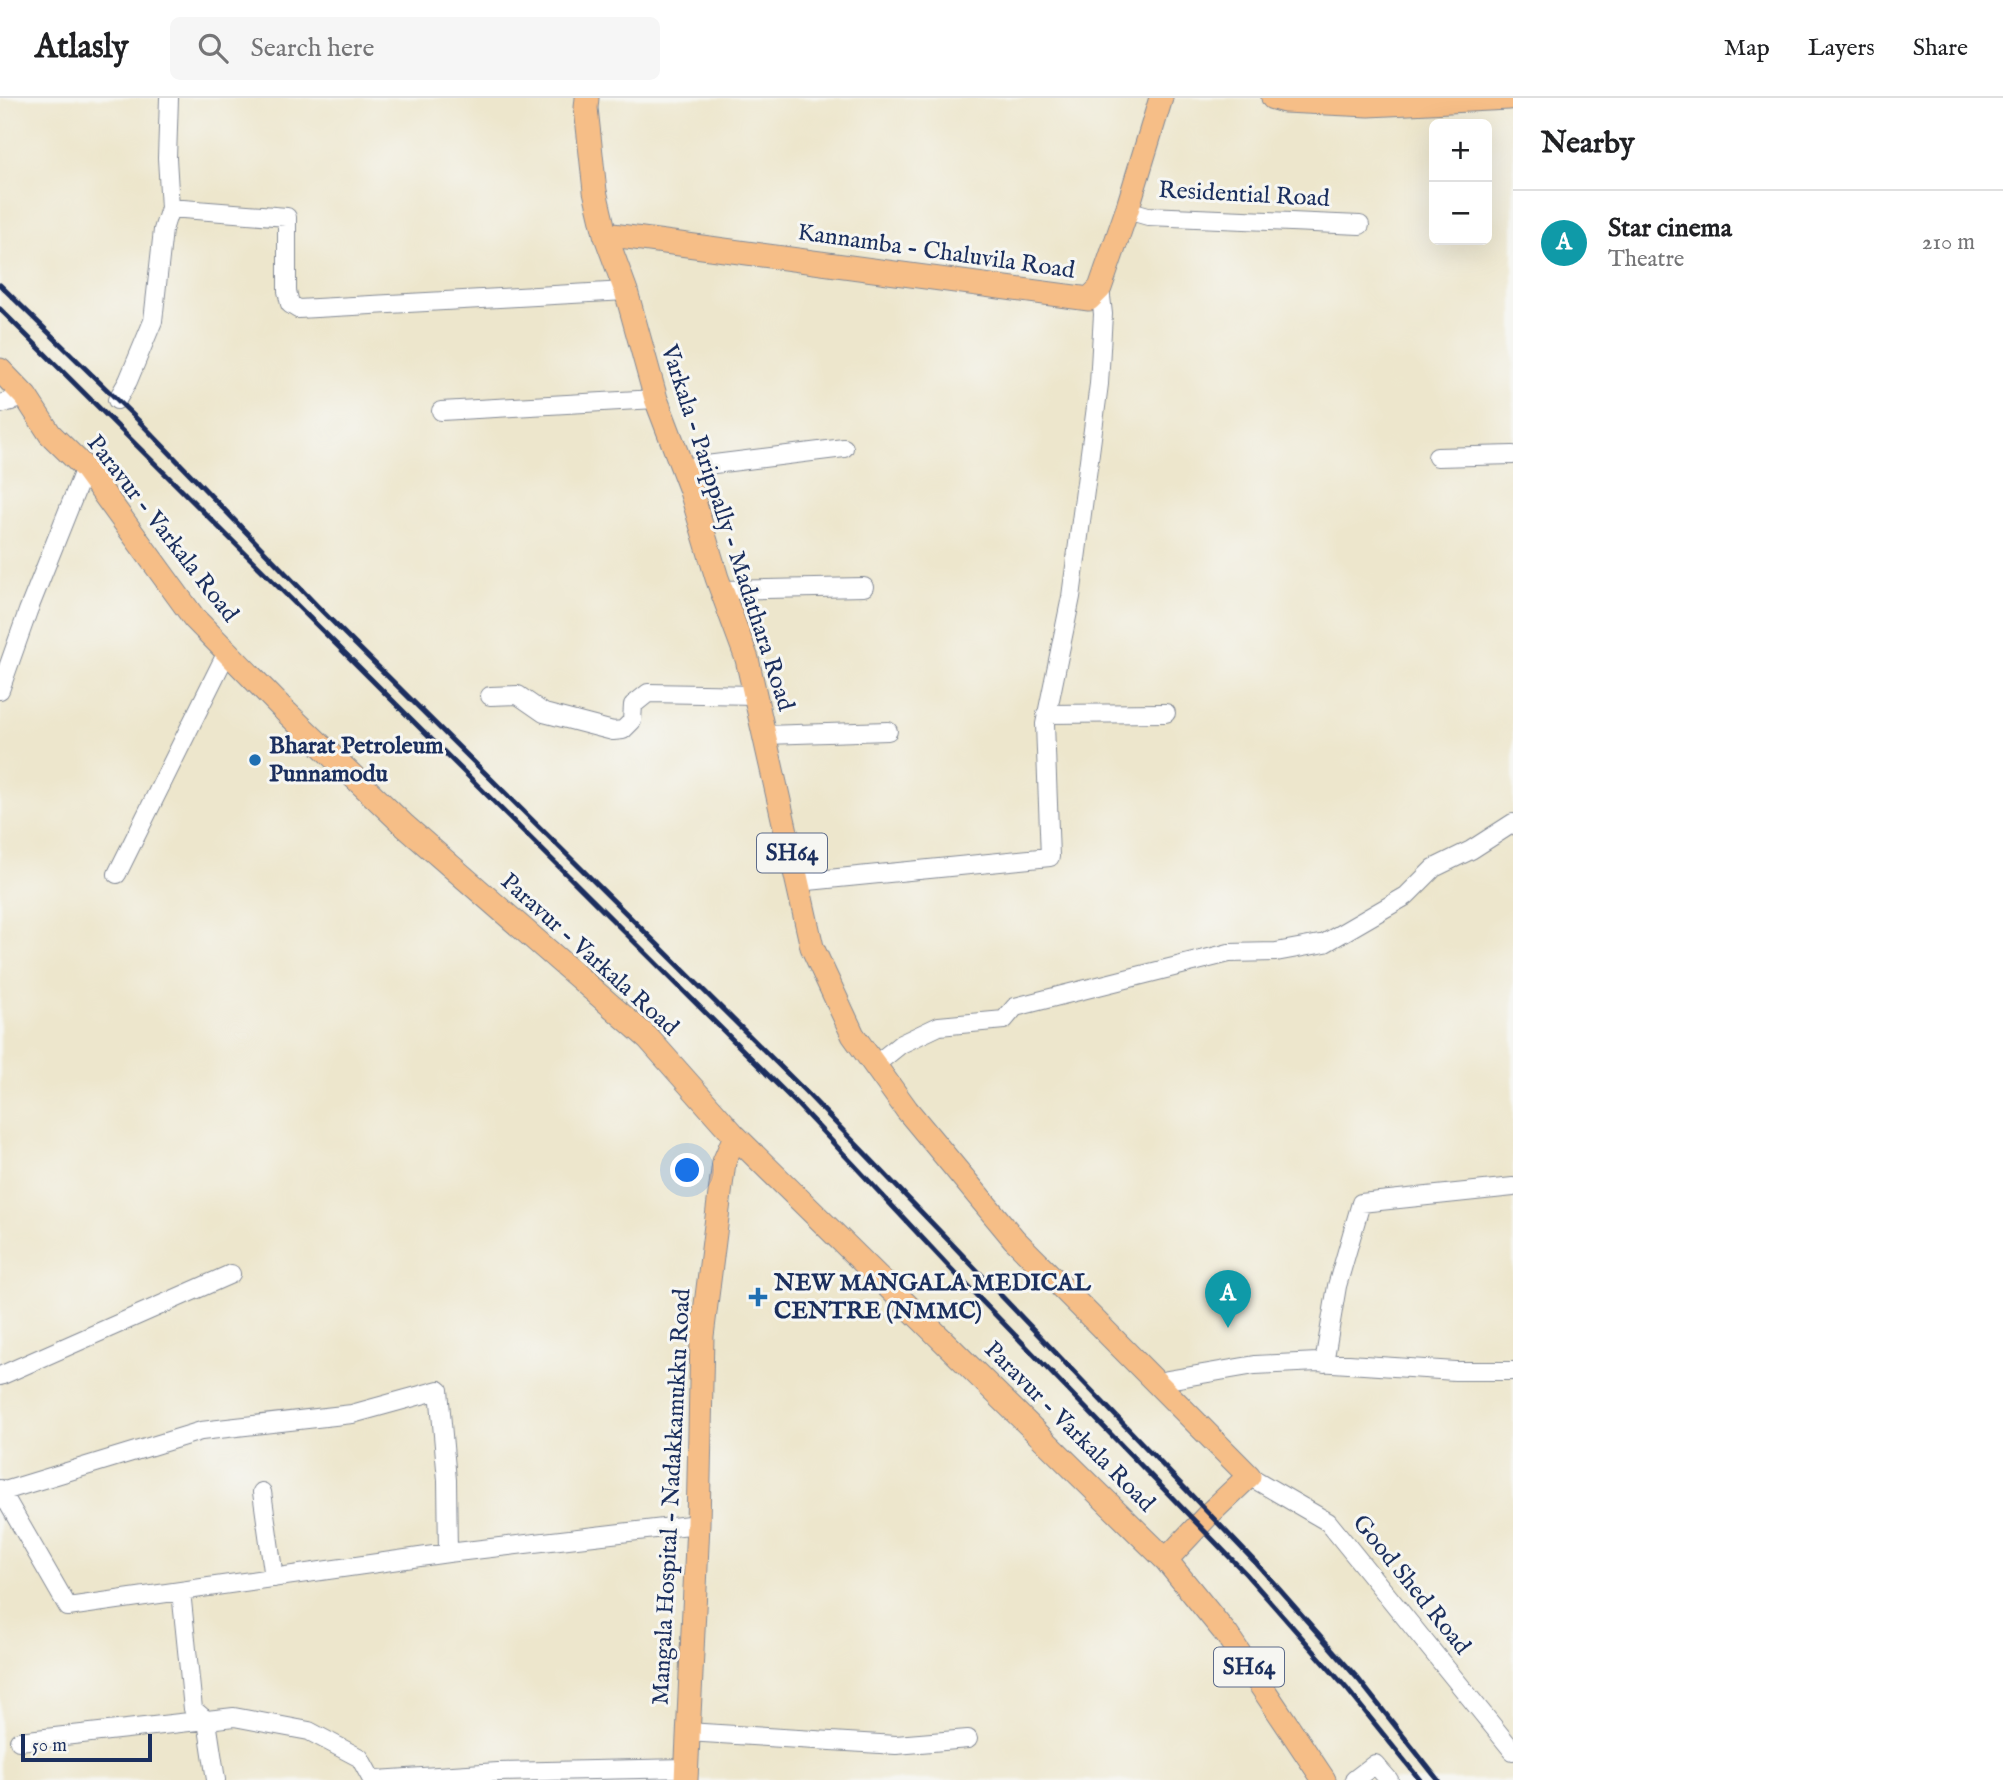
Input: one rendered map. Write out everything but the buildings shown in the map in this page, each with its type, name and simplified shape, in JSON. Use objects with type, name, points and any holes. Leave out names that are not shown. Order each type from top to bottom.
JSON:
[{"type":"main road","name":"Varkala - Parippally - Madathara Road","points":[[587,98],[595,191],[605,234],[626,291],[656,399],[747,659],[812,947],[853,1035],[907,1110],[1014,1239],[1248,1476]]},
{"type":"main road","name":"Kannamba - Chaluvila Road","points":[[605,234],[1089,299],[1100,288],[1161,98]]},
{"type":"main road","points":[[1273,98],[1284,101],[1369,105],[1509,98]]},
{"type":"main road","name":"Paravur - Varkala Road","points":[[0,370],[26,397],[50,433],[85,468],[194,618],[286,712],[405,826],[648,1038],[735,1136],[1167,1560]]},
{"type":"main road","name":"Mangala Hospital - Nadakkamukku Road","points":[[686,1774],[698,1524],[702,1336],[724,1162],[735,1136]]},
{"type":"main road","points":[[1167,1560],[1248,1476]]},
{"type":"main road","name":"SH64","points":[[1167,1560],[1227,1635],[1324,1780]]},
{"type":"street","points":[[117,400],[153,321],[163,230],[170,208],[167,158],[169,98]]},
{"type":"street","points":[[170,208],[287,217],[287,291],[290,304],[298,309],[626,291]]},
{"type":"street","name":"Residential Road","points":[[1127,210],[1148,216],[1360,225]]},
{"type":"street","points":[[798,882],[1050,856],[1046,714],[1071,597],[1099,384],[1103,314],[1100,288]]},
{"type":"street","points":[[0,404],[26,397]]},
{"type":"street","points":[[441,411],[656,399]]},
{"type":"street","points":[[682,468],[844,447]]},
{"type":"street","points":[[1437,457],[1513,455]]},
{"type":"street","points":[[0,690],[85,468]]},
{"type":"street","points":[[721,590],[864,587]]},
{"type":"street","points":[[117,874],[228,652]]},
{"type":"street","points":[[490,696],[518,695],[544,713],[613,731],[623,730],[632,721],[633,705],[648,693],[756,695]]},
{"type":"street","points":[[1046,714],[1166,713]]},
{"type":"street","points":[[766,735],[888,731]]},
{"type":"street","points":[[875,1065],[901,1044],[939,1026],[1004,1020],[1015,1007],[1228,953],[1276,952],[1325,943],[1406,896],[1434,869],[1471,850],[1513,823]]},
{"type":"street","points":[[1324,1363],[1337,1286],[1361,1203],[1513,1187]]},
{"type":"street","points":[[0,1376],[231,1274]]},
{"type":"street","points":[[1156,1382],[1255,1365],[1324,1363],[1455,1371],[1513,1371]]},
{"type":"street","points":[[448,1553],[447,1480],[439,1390],[352,1413],[201,1431],[0,1491],[68,1607],[448,1553],[698,1524]]},
{"type":"street","name":"Good Shed Road","points":[[1248,1476],[1328,1522],[1513,1751]]},
{"type":"street","points":[[262,1492],[274,1578]]},
{"type":"street","points":[[181,1591],[193,1709],[206,1721],[216,1780]]},
{"type":"street","points":[[19,1741],[234,1717],[309,1731],[360,1758],[375,1780],[498,1772],[686,1774]]},
{"type":"street","points":[[687,1732],[896,1745],[968,1739]]},
{"type":"street","points":[[1354,1780],[1375,1764],[1390,1780]]},
{"type":"railway","points":[[0,285],[138,420],[323,612],[806,1092],[1257,1564],[1359,1680],[1438,1780]]},
{"type":"railway","points":[[0,309],[797,1104],[953,1271],[1246,1574],[1347,1689],[1420,1780]]},
{"type":"place","name":"Bharat Petroleum Punnamodu","points":[[255,760]]},
{"type":"place","name":"NEW MANGALA MEDICAL CENTRE (NMMC)","points":[[758,1297]]},
{"type":"place","name":"Star cinema","points":[[1228,1328]]}]
